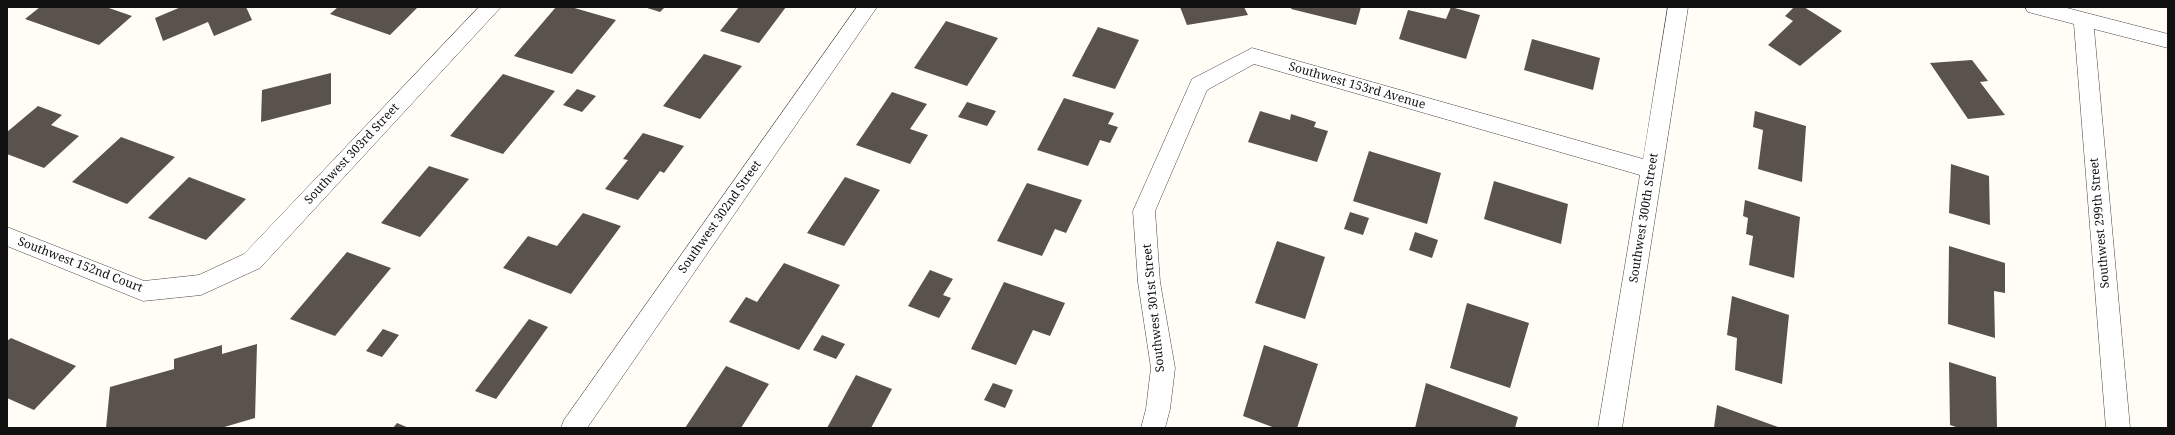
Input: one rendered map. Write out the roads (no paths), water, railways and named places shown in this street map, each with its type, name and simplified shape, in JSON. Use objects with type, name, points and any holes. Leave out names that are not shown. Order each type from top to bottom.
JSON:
[{"type":"street","name":"Southwest 303rd Street","points":[[201,285],[252,261],[491,7]]},
{"type":"street","name":"Southwest 302nd Street","points":[[573,428],[867,7]]},
{"type":"street","name":"Southwest 300th Street","points":[[1610,428],[1678,7]]},
{"type":"street","points":[[2036,7],[2168,41]]},
{"type":"street","name":"Southwest 299th Street","points":[[2083,19],[2118,428]]},
{"type":"street","name":"Southwest 153rd Avenue","points":[[1144,211],[1199,85],[1252,56],[1652,170]]},
{"type":"street","name":"Southwest 301st Street","points":[[1144,211],[1149,282],[1163,368],[1158,409],[1153,428]]},
{"type":"street","name":"Southwest 152nd Court","points":[[7,236],[143,291],[201,285]]}]
